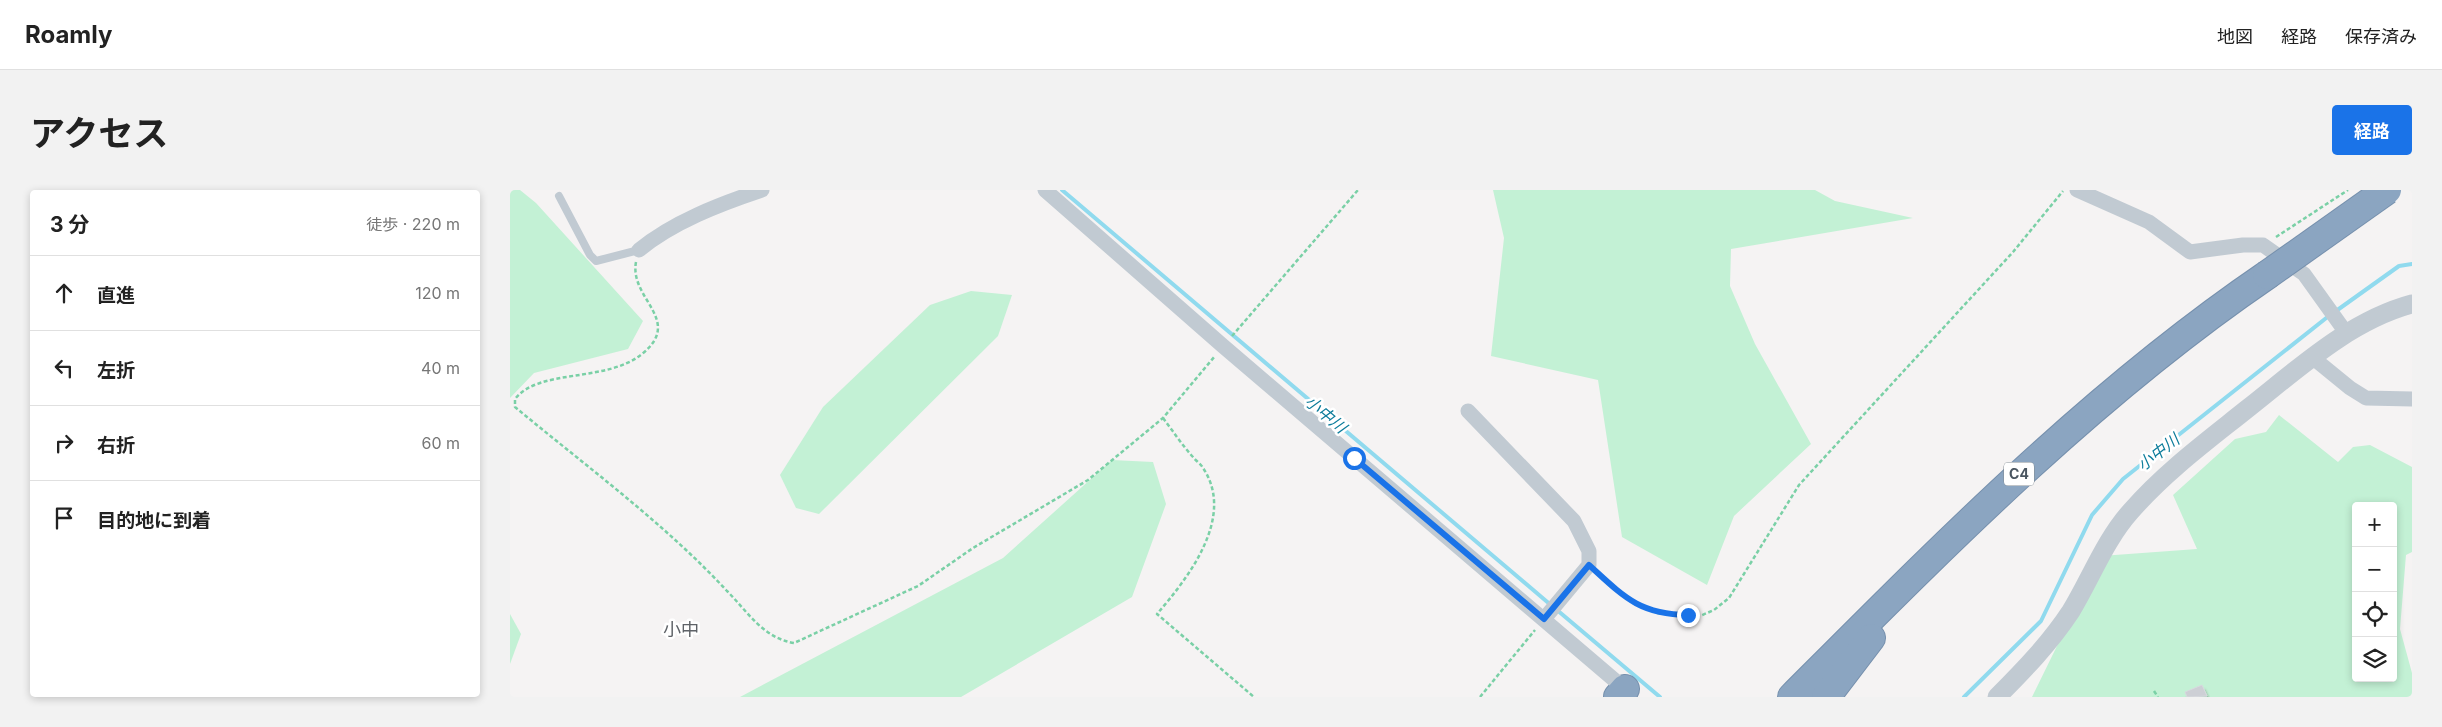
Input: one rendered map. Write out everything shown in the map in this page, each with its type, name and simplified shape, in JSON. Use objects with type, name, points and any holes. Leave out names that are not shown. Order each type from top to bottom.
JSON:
[{"type":"highway","name":"C4","points":[[1792,697],[1932,556],[2055,441],[2216,310],[2388,190]]},
{"type":"highway","name":"C4","points":[[1809,697],[2033,476],[2267,275]]},
{"type":"highway","points":[[1826,697],[1884,623]]},
{"type":"street","points":[[638,250],[654,237],[686,221],[762,190]]},
{"type":"street","points":[[1045,190],[1223,346],[1546,617],[1629,695]]},
{"type":"street","points":[[2077,190],[2148,222],[2190,252],[2243,245],[2263,245],[2304,274],[2346,334]]},
{"type":"street","points":[[1998,697],[2041,652],[2061,625],[2110,540],[2130,511],[2194,451],[2312,357],[2346,334],[2381,315],[2412,304]]},
{"type":"street","points":[[2312,357],[2366,398],[2412,399]]},
{"type":"street","points":[[1468,411],[1574,521],[1589,551],[1589,565],[1546,617]]},
{"type":"lane","points":[[559,196],[590,256],[596,261],[612,255],[638,250]]},
{"type":"path","points":[[638,250],[634,271],[640,289],[658,318],[658,332],[649,348],[636,358],[604,372],[548,380],[525,388],[515,398],[515,408],[698,559],[763,630],[779,641],[794,643],[815,635],[918,586],[973,548],[1088,480],[1163,418],[1358,190]]},
{"type":"path","points":[[1589,565],[1633,603],[1656,613],[1700,616],[1714,610],[1729,598],[1799,485],[2013,252],[2064,190]]},
{"type":"path","points":[[2263,245],[2348,190]]},
{"type":"path","points":[[1163,418],[1203,468],[1214,500],[1214,518],[1205,544],[1172,597],[1157,614],[1254,697]]},
{"type":"path","points":[[1480,697],[1546,617]]},
{"type":"path","points":[[2154,692],[2158,697]]},
{"type":"green space","points":[[510,190],[520,190],[536,203],[643,321],[628,349],[534,373],[510,398]]},
{"type":"green space","points":[[1493,190],[1815,190],[1835,201],[1913,218],[1731,249],[1730,286],[1755,344],[1811,444],[1734,516],[1707,585],[1622,537],[1598,380],[1491,356],[1504,238]]},
{"type":"green space","points":[[971,291],[1012,295],[998,336],[819,514],[796,508],[780,475],[823,407],[930,305]]},
{"type":"green space","points":[[2279,415],[2338,462],[2353,447],[2370,445],[2412,467],[2412,552],[2406,555],[2400,629],[2412,673],[2412,697],[2032,697],[2101,556],[2197,549],[2173,495],[2235,439],[2266,432]]},
{"type":"green space","points":[[1112,460],[1153,462],[1166,504],[1132,597],[961,697],[740,697],[1003,558]]},
{"type":"green space","points":[[510,614],[521,634],[510,664]]},
{"type":"building","points":[[2202,685],[2207,696],[2187,697],[2185,692]]},
{"type":"waterway","name":"小中川","points":[[1062,190],[1552,606]]},
{"type":"waterway","name":"小中川","points":[[2336,311],[2399,266],[2412,264]]},
{"type":"waterway","name":"小中川","points":[[1964,697],[2041,621],[2092,515],[2123,479],[2330,315]]},
{"type":"waterway","name":"小中川","points":[[1557,610],[1660,697]]},
{"type":"district","name":"小中","points":[[681,630]]},
{"type":"route","points":[[1354,458],[1544,619],[1589,565],[1633,603],[1656,613],[1688,615]]}]
